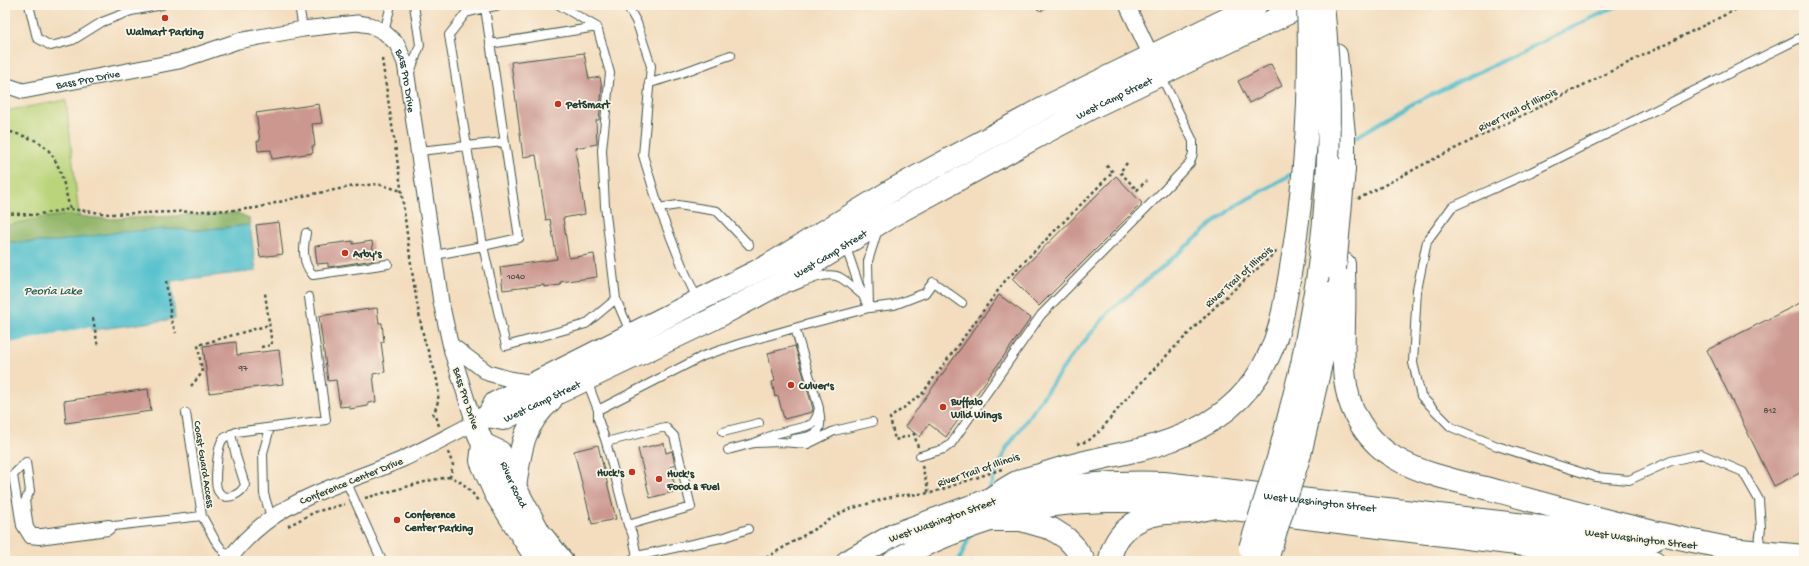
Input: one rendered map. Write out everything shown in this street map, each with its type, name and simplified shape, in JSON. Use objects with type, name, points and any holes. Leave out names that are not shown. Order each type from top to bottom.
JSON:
[{"type":"main road","name":"West Camp Street","points":[[481,420],[495,403],[769,265],[839,235],[880,222],[1055,126],[1256,5]]},
{"type":"main road","name":"West Camp Street","points":[[481,420],[503,419],[586,380],[783,282],[894,189],[1083,88],[1156,65],[1306,5]]},
{"type":"main road","points":[[1084,561],[1074,545],[1060,534],[1043,526],[1038,498],[1017,482],[989,510],[1021,520],[1038,498],[1083,461],[1137,450],[1177,439],[1195,431],[1218,417],[1240,397],[1259,374],[1276,337],[1283,312],[1299,218],[1307,137],[1309,56],[1306,5]]},
{"type":"main road","points":[[1290,453],[1302,364],[1317,281],[1326,198],[1330,131],[1324,5]]},
{"type":"main road","points":[[1332,5],[1344,134],[1344,169],[1339,266],[1344,363],[1347,392],[1362,427],[1376,443],[1389,454],[1421,470],[1674,538],[1755,555]]},
{"type":"main road","points":[[1258,556],[1290,453],[1322,359],[1339,266]]},
{"type":"main road","points":[[515,487],[522,446],[528,428],[544,407],[559,393]]},
{"type":"main road","name":"Bass Pro Drive","points":[[481,420],[483,444]]},
{"type":"main road","name":"River Road","points":[[538,561],[496,493],[481,461],[483,444],[500,452],[515,487],[539,532],[562,561]]},
{"type":"main road","name":"West Washington Street","points":[[1038,498],[1094,483],[1164,483],[1546,526],[1755,555],[1804,556]]},
{"type":"main road","name":"West Washington Street","points":[[1038,498],[1058,504],[1122,500],[1217,507],[1653,561]]},
{"type":"main road","points":[[1110,561],[1112,549],[1119,536],[1139,519],[1160,514],[1188,512],[1217,507]]},
{"type":"main road","name":"West Washington Street","points":[[848,561],[895,534],[919,525],[989,510]]},
{"type":"main road","name":"West Washington Street","points":[[894,561],[913,550],[944,536],[989,510]]},
{"type":"street","points":[[1127,5],[1156,65]]},
{"type":"street","name":"Bass Pro Drive","points":[[5,85],[24,91],[179,61],[238,41],[303,29],[357,23],[370,25],[384,32],[397,44],[405,63],[441,302],[451,345],[481,420]]},
{"type":"street","points":[[451,345],[488,373],[509,379],[533,383]]},
{"type":"street","name":"Conference Center Drive","points":[[229,560],[244,540],[271,517],[301,499],[404,458],[481,420]]},
{"type":"lane","points":[[29,5],[37,38],[51,46],[73,40],[102,22],[131,11],[162,5]]},
{"type":"lane","points":[[299,5],[303,29]]},
{"type":"lane","points":[[384,32],[391,5]]},
{"type":"lane","points":[[408,80],[420,45],[414,5]]},
{"type":"lane","points":[[501,5],[466,14],[449,35],[483,246],[506,346],[586,324],[616,299]]},
{"type":"lane","points":[[558,5],[597,27],[610,73],[602,150],[605,206],[616,299],[631,334]]},
{"type":"lane","points":[[627,5],[637,23],[651,66],[643,155],[659,208],[682,268],[698,302]]},
{"type":"lane","points":[[434,255],[519,238],[485,8]]},
{"type":"lane","points":[[490,44],[597,27]]},
{"type":"lane","points":[[1755,555],[1761,528],[1760,500],[1743,472],[1701,454],[1671,461],[1629,480],[1596,477],[1497,446],[1451,427],[1421,396],[1413,363],[1417,290],[1427,241],[1452,207],[1531,172],[1804,36]]},
{"type":"lane","points":[[649,83],[675,76],[689,69],[731,55]]},
{"type":"lane","points":[[920,456],[944,450],[951,444],[1041,315],[1157,198],[1190,162],[1193,153],[1193,141],[1156,65]]},
{"type":"lane","points":[[419,151],[504,142]]},
{"type":"lane","points":[[659,208],[678,205],[717,211],[750,246]]},
{"type":"lane","points":[[869,308],[868,261],[880,222]]},
{"type":"lane","points":[[306,233],[303,245],[306,267],[313,275],[388,264]]},
{"type":"lane","points":[[839,235],[854,267],[861,294],[869,308]]},
{"type":"lane","points":[[748,300],[761,300],[811,279],[831,275],[841,277],[861,294]]},
{"type":"lane","points":[[598,410],[703,356],[795,328],[869,308],[894,304],[925,293],[933,282],[962,304]]},
{"type":"lane","points":[[231,434],[245,485],[243,491],[234,497],[220,494],[216,485],[219,445],[223,438],[231,434],[326,420],[309,297]]},
{"type":"lane","points":[[780,442],[811,436],[819,430],[822,422],[795,328]]},
{"type":"lane","points":[[586,380],[598,410],[598,420],[606,442],[628,526],[632,533],[637,556]]},
{"type":"lane","points":[[728,450],[754,443],[775,434],[807,426],[813,423],[819,408]]},
{"type":"lane","name":"Coast Guard Access","points":[[186,413],[202,516],[214,540],[229,560]]},
{"type":"lane","points":[[754,443],[780,442],[808,444],[834,431],[872,422]]},
{"type":"lane","points":[[723,432],[759,423]]},
{"type":"lane","points":[[606,442],[665,427],[674,436],[691,507],[628,526]]},
{"type":"lane","points":[[270,428],[263,453],[264,494],[271,517]]},
{"type":"lane","points":[[114,526],[108,530],[39,540],[29,539],[21,526],[13,475],[26,462],[30,491],[25,501],[29,527],[33,533],[109,524],[114,526],[202,516]]},
{"type":"lane","points":[[346,481],[382,561]]},
{"type":"lane","points":[[629,561],[637,556],[725,537],[748,529]]},
{"type":"path","name":"River Trail of Illinois","points":[[1354,201],[1432,160],[1745,5]]},
{"type":"path","points":[[382,59],[417,300],[425,338],[437,381],[439,399],[433,414],[436,416]]},
{"type":"path","points":[[5,130],[39,143],[52,154],[57,162],[70,209]]},
{"type":"path","points":[[1120,172],[1127,163]]},
{"type":"path","points":[[1105,164],[1112,172]]},
{"type":"path","points":[[918,447],[914,434],[895,440],[890,418],[922,394],[1005,281],[1112,172],[1120,172],[1137,190],[1146,181]]},
{"type":"path","points":[[5,213],[33,215],[70,209],[109,214],[238,210],[256,208],[303,196],[355,186],[378,184],[402,191]]},
{"type":"path","name":"River Trail of Illinois","points":[[1074,445],[1088,441],[1101,430],[1126,399],[1171,350],[1218,304],[1282,248]]},
{"type":"path","points":[[166,281],[170,311]]},
{"type":"path","points":[[260,347],[272,345],[265,293]]},
{"type":"path","points":[[169,303],[171,320],[176,333]]},
{"type":"path","points":[[93,318],[98,348]]},
{"type":"path","points":[[191,386],[202,373],[198,345],[269,325]]},
{"type":"path","points":[[450,477],[453,465]]},
{"type":"path","points":[[922,466],[929,493]]},
{"type":"path","name":"River Trail of Illinois","points":[[761,561],[846,510],[895,496],[929,493],[1004,469]]},
{"type":"path","points":[[283,529],[315,512],[432,480],[450,477],[460,481],[468,487],[481,504]]},
{"type":"green space","points":[[66,100],[80,225],[5,234],[5,111]]},
{"type":"green space","points":[[238,213],[249,218],[250,225],[198,230],[166,229],[51,242],[5,243],[5,226],[41,218],[67,215],[108,219]]},
{"type":"water","name":"Peoria Lake","points":[[250,225],[256,271],[171,281],[175,319],[86,331],[5,347],[5,242],[51,242],[119,232],[166,229],[198,230]]},
{"type":"pier","points":[[90,327],[92,332],[5,349],[5,344]]},
{"type":"building","points":[[584,53],[589,79],[600,77],[602,88],[599,120],[596,120],[597,144],[575,148],[585,214],[563,218],[569,258],[594,254],[597,277],[560,282],[561,285],[544,287],[544,285],[503,290],[500,267],[557,259],[550,219],[546,220],[536,155],[523,157],[511,62]]},
{"type":"building","points":[[1271,64],[1282,86],[1249,103],[1238,81]]},
{"type":"building","points":[[319,104],[322,123],[312,124],[315,146],[312,146],[313,153],[272,159],[271,150],[258,151],[257,141],[260,141],[256,113]]},
{"type":"building","points":[[1116,176],[1142,203],[1039,306],[1012,279]]},
{"type":"building","points":[[279,222],[283,254],[260,257],[256,225]]},
{"type":"building","name":"Arby's","points":[[353,241],[353,244],[372,241],[374,260],[328,267],[328,263],[317,264],[315,246]]},
{"type":"building","points":[[999,295],[1031,318],[946,437],[929,424],[920,437],[905,426]]},
{"type":"building","points":[[1804,301],[1804,471],[1774,486],[1707,350]]},
{"type":"building","points":[[377,308],[379,323],[382,323],[384,342],[381,342],[385,372],[373,374],[376,402],[368,403],[368,406],[350,409],[349,406],[340,407],[336,380],[328,381],[319,316]]},
{"type":"building","points":[[236,342],[237,355],[279,350],[283,384],[209,393],[203,346]]},
{"type":"building","name":"Culver's","points":[[795,346],[813,409],[812,412],[784,419],[778,396],[775,397],[772,382],[775,381],[768,353]]},
{"type":"building","points":[[148,389],[151,411],[66,423],[64,401]]},
{"type":"building","name":"Huck's Food & Fuel","points":[[664,443],[666,453],[672,451],[675,465],[670,467],[676,491],[650,498],[638,449]]},
{"type":"building","points":[[598,445],[616,519],[592,524],[574,451]]},
{"type":"waterway","points":[[1351,140],[1414,103],[1619,5]]},
{"type":"waterway","points":[[989,490],[1006,449],[1071,357],[1111,310],[1232,208],[1297,171]]},
{"type":"waterway","points":[[959,561],[970,535]]},
{"type":"place","name":"Walmart Parking","points":[[165,18]]},
{"type":"place","name":"PetSmart","points":[[558,104]]},
{"type":"place","name":"Arby's","points":[[345,253]]},
{"type":"place","name":"Culver's","points":[[791,385]]},
{"type":"place","name":"Buffalo Wild Wings","points":[[943,407]]},
{"type":"place","name":"Huck's","points":[[632,472]]},
{"type":"place","name":"Huck's Food & Fuel","points":[[659,479]]},
{"type":"place","name":"Conference Center Parking","points":[[397,520]]}]
